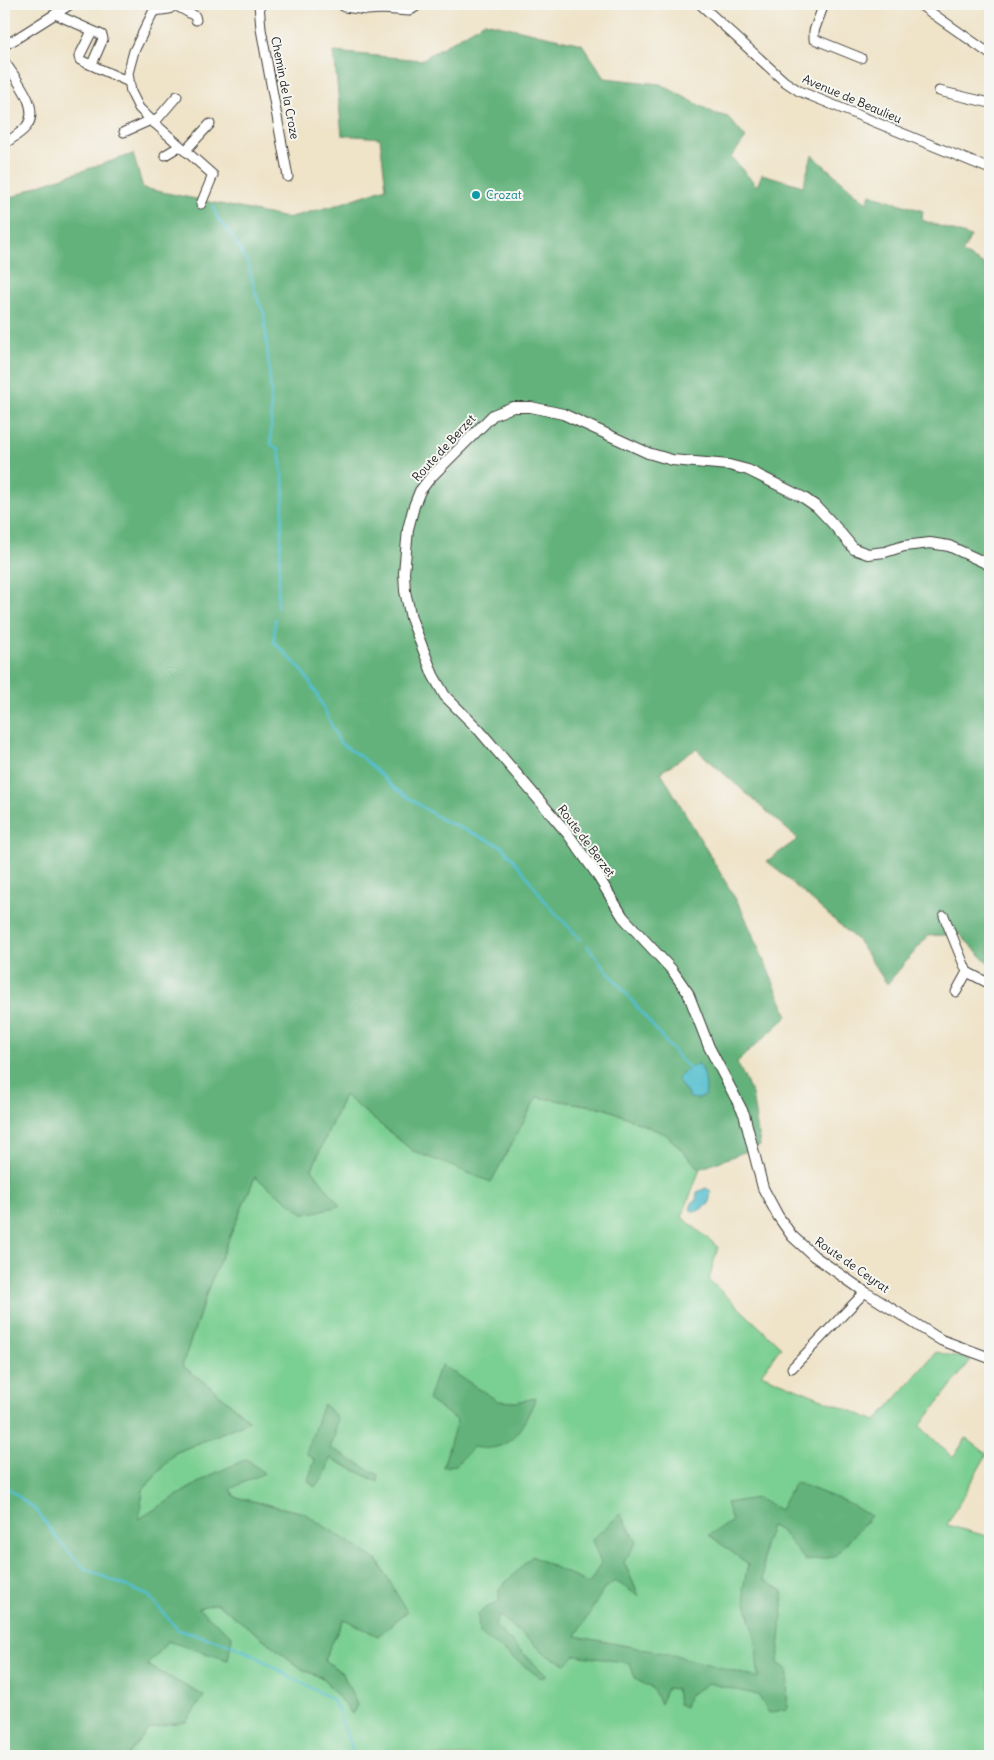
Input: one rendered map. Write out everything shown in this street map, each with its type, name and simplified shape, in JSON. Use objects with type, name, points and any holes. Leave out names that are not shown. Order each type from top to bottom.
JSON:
[{"type":"street","points":[[4,45],[71,4]]},
{"type":"street","points":[[196,20],[195,16],[175,4],[168,9],[155,7],[134,51],[128,73],[131,92],[139,108],[152,122],[213,175],[201,204]]},
{"type":"street","name":"Chemin de la Croze","points":[[259,4],[261,29],[288,177]]},
{"type":"street","points":[[344,7],[367,10],[409,10],[420,4]]},
{"type":"street","name":"Avenue de Beaulieu","points":[[700,4],[784,81],[799,91],[990,169]]},
{"type":"street","points":[[824,4],[814,31],[814,39],[861,58]]},
{"type":"street","points":[[919,4],[990,54]]},
{"type":"street","points":[[56,14],[102,35],[103,39],[92,64]]},
{"type":"street","points":[[92,31],[78,57],[80,60],[129,82]]},
{"type":"street","points":[[4,61],[31,104],[32,115],[23,131],[4,144]]},
{"type":"street","points":[[939,92],[990,103]]},
{"type":"street","points":[[124,132],[152,122],[177,96]]},
{"type":"street","points":[[164,154],[183,148],[210,124]]},
{"type":"street","name":"Route de Berzet","points":[[744,1114],[709,1047],[688,993],[672,970],[623,917],[596,873],[568,834],[479,730],[445,696],[433,675],[411,618],[405,591],[404,573],[408,529],[420,491],[430,478],[492,415],[513,408],[531,407],[562,414],[648,452],[672,460],[729,465],[748,470],[804,498],[828,518],[854,549],[868,554],[885,552],[904,546],[930,544],[949,546],[990,565]]},
{"type":"street","points":[[944,916],[966,972],[990,984]]},
{"type":"street","points":[[956,992],[966,972]]},
{"type":"street","name":"Route de Ceyrat","points":[[744,1114],[763,1188],[778,1216],[792,1236],[814,1256],[865,1292],[942,1340],[990,1358]]},
{"type":"street","points":[[792,1368],[865,1292]]},
{"type":"green space","points":[[485,22],[582,44],[605,78],[660,84],[714,113],[728,117],[746,138],[731,157],[757,186],[762,174],[803,186],[812,155],[867,203],[870,194],[923,211],[922,220],[971,237],[962,253],[990,268],[990,965],[959,934],[928,936],[887,984],[857,940],[767,861],[798,839],[696,749],[661,772],[742,910],[788,1016],[737,1062],[752,1094],[760,1146],[700,1169],[667,1135],[605,1108],[537,1097],[491,1182],[413,1151],[344,1095],[312,1169],[340,1206],[305,1214],[255,1177],[209,1286],[182,1366],[212,1388],[250,1421],[175,1453],[143,1490],[139,1519],[211,1475],[247,1459],[264,1473],[230,1489],[235,1497],[304,1513],[378,1561],[407,1612],[378,1636],[344,1619],[324,1659],[343,1674],[357,1705],[352,1714],[323,1678],[302,1669],[217,1603],[198,1608],[232,1636],[228,1660],[167,1641],[147,1665],[204,1696],[186,1722],[149,1729],[127,1756],[4,1756],[4,201],[39,185],[133,154],[143,188],[287,218],[333,206],[386,188],[380,138],[342,135],[334,52],[421,60]]},
{"type":"green space","points":[[344,1095],[413,1151],[537,1097],[605,1108],[667,1135],[700,1169],[682,1217],[718,1247],[709,1280],[781,1347],[761,1374],[876,1421],[936,1352],[971,1360],[920,1426],[953,1458],[966,1438],[987,1454],[947,1525],[990,1537],[990,1756],[127,1756],[149,1729],[168,1723],[186,1722],[204,1696],[147,1665],[157,1655],[167,1640],[228,1660],[198,1608],[217,1603],[302,1669],[323,1678],[352,1714],[357,1705],[343,1674],[324,1659],[344,1618],[378,1636],[304,1513],[235,1497],[230,1489],[211,1475],[139,1520],[143,1490],[175,1453],[250,1421],[212,1388],[182,1366],[209,1286],[255,1176],[305,1214],[312,1169]]},
{"type":"green space","points":[[442,1365],[498,1401],[516,1402],[536,1398],[520,1429],[506,1443],[497,1447],[473,1447],[456,1465],[443,1467],[457,1420],[428,1400],[437,1373]]},
{"type":"green space","points":[[323,1404],[337,1417],[334,1439],[330,1448],[379,1475],[378,1482],[330,1458],[325,1474],[318,1484],[314,1487],[308,1480],[315,1460],[306,1453]]},
{"type":"green space","points":[[795,1482],[844,1501],[871,1516],[834,1557],[806,1561],[781,1531],[771,1526],[764,1546],[763,1580],[782,1590],[783,1605],[778,1663],[788,1670],[787,1709],[769,1713],[758,1695],[708,1683],[688,1696],[685,1707],[678,1704],[676,1689],[667,1688],[660,1704],[652,1688],[635,1679],[630,1663],[575,1655],[566,1664],[548,1656],[500,1616],[495,1626],[547,1676],[541,1678],[479,1633],[478,1615],[485,1608],[499,1602],[499,1589],[532,1556],[589,1584],[601,1563],[592,1540],[620,1514],[637,1541],[624,1562],[639,1596],[615,1581],[604,1589],[576,1636],[678,1656],[758,1678],[756,1641],[743,1590],[748,1564],[709,1535],[732,1521],[726,1503],[757,1498],[780,1510]]},
{"type":"water","points":[[698,1063],[706,1083],[705,1096],[699,1099],[690,1098],[677,1079]]},
{"type":"water","points":[[706,1188],[711,1191],[709,1204],[698,1211],[692,1211],[690,1209],[693,1201],[696,1201],[697,1192]]},
{"type":"waterway","points":[[213,206],[218,219],[233,237],[248,264],[257,298],[264,313],[271,390],[271,444],[279,450],[284,487],[277,608]]},
{"type":"waterway","points":[[275,619],[274,642],[301,669],[317,694],[340,743],[364,759],[394,788],[442,820],[502,846],[547,904],[581,940]]},
{"type":"waterway","points":[[587,946],[683,1063],[691,1069]]},
{"type":"waterway","points":[[4,1485],[37,1511],[58,1540],[84,1568],[149,1596],[178,1630],[226,1643],[254,1655],[288,1676],[332,1699],[338,1709],[355,1756]]},
{"type":"place","name":"Crozat","points":[[476,195]]}]
